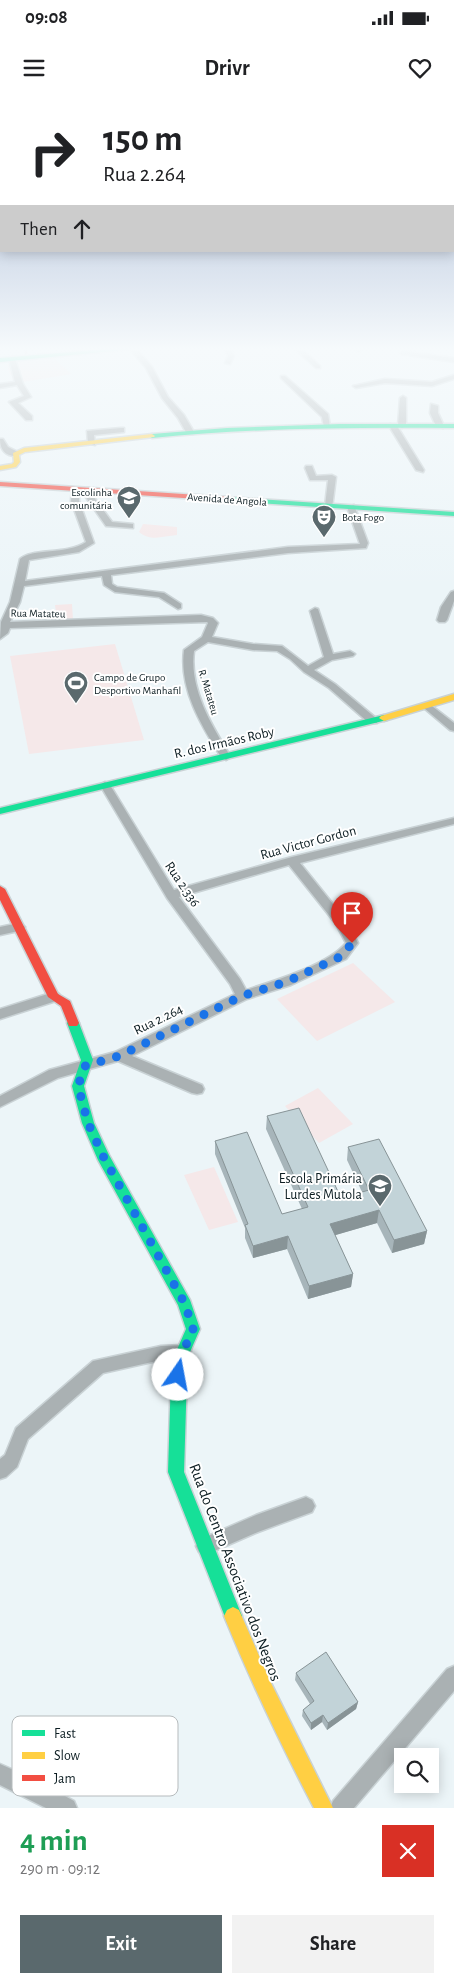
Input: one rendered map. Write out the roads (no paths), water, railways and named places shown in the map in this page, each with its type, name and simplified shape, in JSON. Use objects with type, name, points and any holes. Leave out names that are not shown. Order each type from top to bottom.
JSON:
[{"type":"street","points":[[15,454],[40,447],[190,432],[254,429]]},
{"type":"street","points":[[399,429],[420,470]]},
{"type":"street","points":[[92,443],[90,433],[121,430]]},
{"type":"street","points":[[0,441],[5,449],[15,454],[17,462],[14,466],[0,468]]},
{"type":"street","points":[[309,468],[313,478],[332,477],[329,506]]},
{"type":"street","name":"Avenida de Angola","points":[[0,484],[454,514]]},
{"type":"street","name":"Rua Matateu","points":[[75,489],[75,501],[90,543],[86,547],[70,551],[26,558],[23,562],[22,576],[15,604],[6,620],[6,625],[52,625],[201,618],[210,620],[213,623],[206,639]]},
{"type":"street","points":[[90,490],[88,496],[109,524],[130,526]]},
{"type":"street","points":[[19,584],[288,550],[363,546],[364,543],[351,508]]},
{"type":"street","points":[[106,573],[108,585],[115,589],[161,595],[178,606]]},
{"type":"street","points":[[442,620],[446,607],[454,594]]},
{"type":"street","points":[[315,611],[329,658]]},
{"type":"street","points":[[0,636],[5,631],[6,625]]},
{"type":"street","points":[[206,639],[253,647],[279,648],[293,657],[307,670],[332,686],[373,722]]},
{"type":"street","name":"R. Matateu","points":[[206,639],[189,650],[186,660],[194,694],[204,722],[226,757]]},
{"type":"street","points":[[307,670],[329,658],[350,654]]},
{"type":"street","name":"R. dos Irmãos Roby","points":[[0,811],[373,722],[454,697]]},
{"type":"street","points":[[428,706],[454,728]]},
{"type":"street","name":"Rua 2.336","points":[[105,785],[171,895],[235,982],[242,996]]},
{"type":"street","name":"Rua Victor Gordon","points":[[171,895],[292,861],[454,821]]},
{"type":"street","name":"Rua 2.264","points":[[0,1102],[54,1074],[119,1056],[242,996],[286,982],[342,956],[352,943],[341,922],[292,861]]},
{"type":"street","points":[[0,889],[54,996],[66,1004],[87,1060],[85,1066]]},
{"type":"street","points":[[0,931],[19,927]]},
{"type":"street","points":[[0,1014],[54,996]]},
{"type":"street","points":[[119,1056],[198,1089]]},
{"type":"street","name":"Rua do Centro Associativo dos Negros","points":[[85,1066],[78,1086],[88,1123],[103,1156],[185,1304],[192,1321],[193,1329],[183,1352],[178,1375],[176,1472],[246,1650],[282,1727],[324,1808]]},
{"type":"street","points":[[0,1471],[11,1461],[22,1434],[99,1366],[161,1353],[183,1352]]},
{"type":"street","points":[[205,1546],[256,1524],[306,1506]]},
{"type":"street","points":[[340,1808],[454,1676]]},
{"type":"street","points":[[0,1774],[12,1779]]},
{"type":"street","points":[[45,1796],[66,1808]]},
{"type":"place","name":"Escolinha comunitária","points":[[129,519]]},
{"type":"place","name":"Bota Fogo","points":[[324,538]]},
{"type":"place","name":"Campo de Grupo Desportivo Manhafil","points":[[76,704]]},
{"type":"place","name":"Escola Primária Lurdes Mutola","points":[[380,1207]]}]
